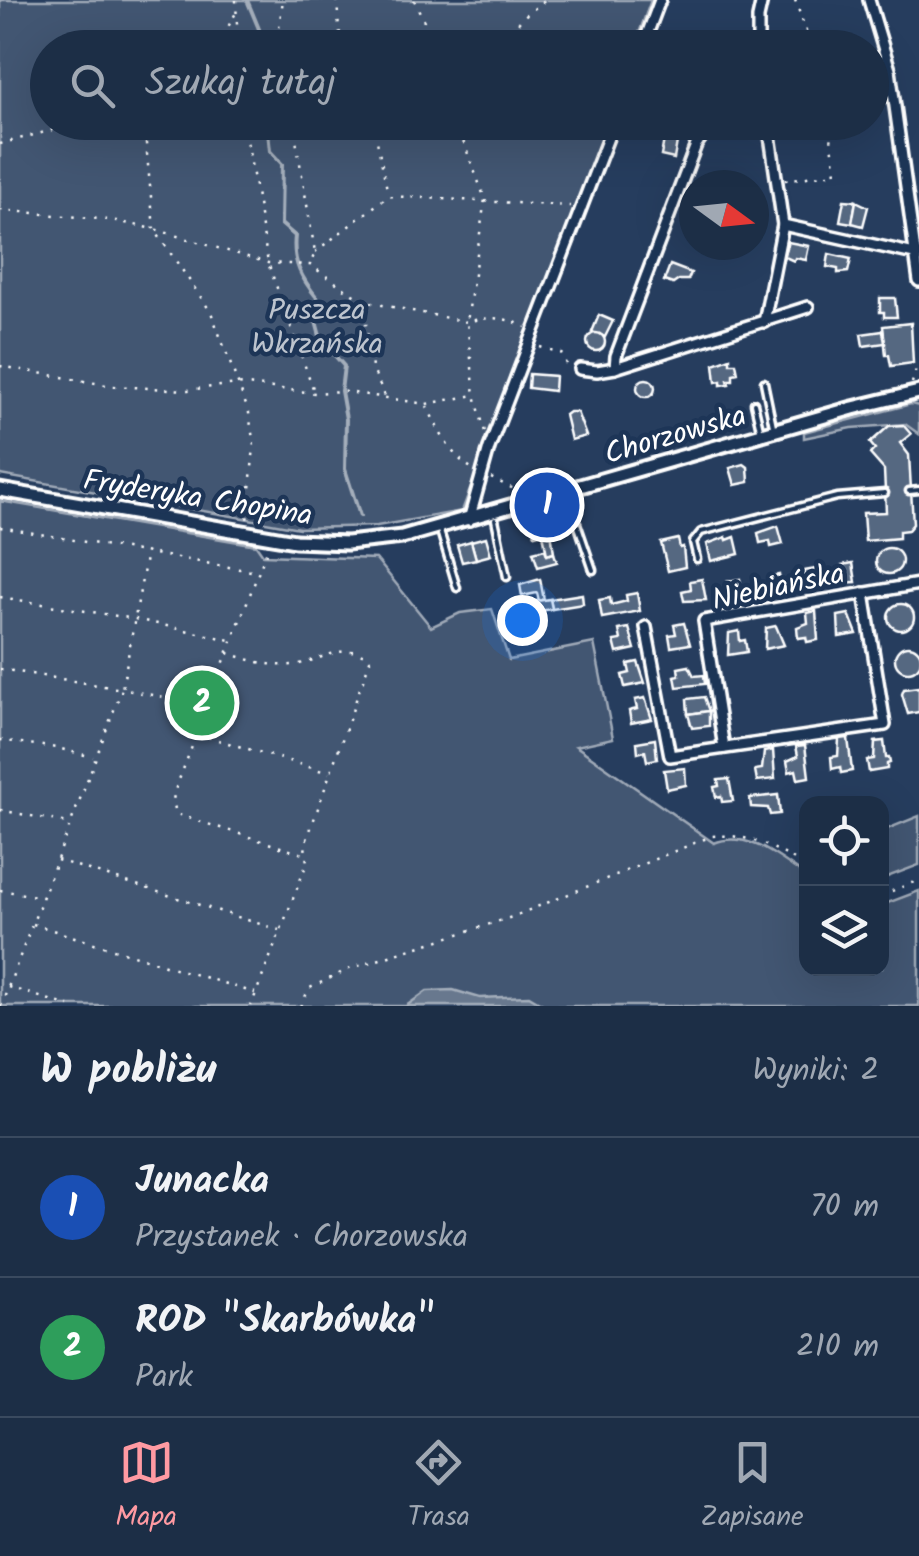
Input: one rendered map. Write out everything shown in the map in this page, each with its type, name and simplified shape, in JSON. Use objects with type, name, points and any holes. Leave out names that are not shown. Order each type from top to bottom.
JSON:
[{"type":"street","points":[[649,30],[660,0]]},
{"type":"street","points":[[757,30],[762,0]]},
{"type":"street","points":[[870,0],[879,30]]},
{"type":"street","points":[[889,71],[919,280]]},
{"type":"street","points":[[469,520],[489,448],[607,140]]},
{"type":"street","points":[[615,368],[616,356],[699,140]]},
{"type":"street","points":[[764,322],[783,225],[771,140]]},
{"type":"street","points":[[783,225],[918,255]]},
{"type":"street","points":[[580,369],[615,368],[808,308]]},
{"type":"street","name":"Chorzowska","points":[[388,539],[469,520],[919,392]]},
{"type":"street","name":"Fryderyka Chopina","points":[[0,490],[272,537],[320,543],[388,539]]},
{"type":"street","name":"Niebiańska","points":[[724,748],[704,621],[919,584]]},
{"type":"street","name":"Niebiańska","points":[[646,627],[670,756],[885,725],[864,593]]},
{"type":"lane","points":[[764,382],[768,432]]},
{"type":"lane","points":[[754,403],[768,432]]},
{"type":"lane","points":[[909,491],[919,490]]},
{"type":"lane","points":[[566,492],[593,570]]},
{"type":"lane","points":[[696,558],[694,538],[701,532],[837,497],[885,493]]},
{"type":"lane","points":[[495,520],[507,577]]},
{"type":"lane","points":[[439,528],[457,588]]},
{"type":"path","points":[[236,0],[238,30]]},
{"type":"path","points":[[279,30],[283,0]]},
{"type":"path","points":[[337,0],[340,30]]},
{"type":"path","points":[[414,0],[428,30]]},
{"type":"path","points":[[512,30],[522,17],[546,0]]},
{"type":"path","points":[[795,0],[806,30]]},
{"type":"path","points":[[226,30],[237,11]]},
{"type":"path","points":[[889,99],[894,98]]},
{"type":"path","points":[[0,144],[30,136]]},
{"type":"path","points":[[146,140],[154,229],[211,312],[248,413],[254,446],[247,532]]},
{"type":"path","points":[[247,140],[268,264],[315,393]]},
{"type":"path","points":[[296,140],[316,252]]},
{"type":"path","points":[[377,140],[388,196]]},
{"type":"path","points":[[463,140],[485,199],[466,322],[475,395],[489,448]]},
{"type":"path","points":[[783,180],[836,173],[831,140]]},
{"type":"path","points":[[310,264],[316,252],[388,196],[582,208]]},
{"type":"path","points":[[0,210],[111,220],[268,264],[310,264],[362,301],[466,322],[504,318],[535,332]]},
{"type":"path","points":[[362,301],[372,368],[385,398]]},
{"type":"path","points":[[530,344],[562,353],[568,371],[580,369]]},
{"type":"path","points":[[0,366],[112,386],[188,390],[238,384],[315,393],[341,391],[426,404],[475,395]]},
{"type":"path","points":[[426,404],[444,442],[465,465],[522,492]]},
{"type":"path","points":[[0,526],[259,572]]},
{"type":"path","points":[[272,537],[172,800],[176,814],[304,855]]},
{"type":"path","points":[[1,1004],[122,690],[146,552]]},
{"type":"path","points":[[0,596],[232,640]]},
{"type":"path","points":[[228,654],[260,664],[280,665],[297,665],[340,651],[367,655],[370,660],[305,844],[307,863],[251,1006]]},
{"type":"path","points":[[0,669],[207,706]]},
{"type":"path","points":[[198,734],[330,773]]},
{"type":"path","points":[[0,740],[95,758]]},
{"type":"path","points":[[0,810],[69,824]]},
{"type":"path","points":[[300,1006],[310,988],[349,968],[512,917],[712,836],[736,834],[770,845],[799,863]]},
{"type":"path","points":[[56,860],[280,931]]},
{"type":"path","points":[[889,892],[919,880]]},
{"type":"path","points":[[0,890],[42,897]]},
{"type":"path","points":[[32,924],[256,994]]},
{"type":"path","points":[[8,987],[69,1006]]},
{"type":"green space","name":"Puszcza Wkrzańska","points":[[0,0],[651,0],[640,30],[30,30],[30,140],[601,140],[462,511],[377,526],[299,528],[0,475]]},
{"type":"green space","points":[[911,404],[919,406],[919,434],[905,424],[852,428],[804,438],[804,432]]},
{"type":"green space","points":[[0,501],[256,545],[263,555],[376,559],[431,627],[460,613],[492,609],[509,660],[594,643],[613,738],[576,746],[714,843],[749,842],[799,871],[799,976],[889,976],[889,902],[919,891],[919,1006],[0,1006]]},
{"type":"green space","points":[[919,816],[919,865],[889,876],[889,828]]},
{"type":"shaded area","points":[[453,990],[480,998],[529,996],[546,1006],[406,1006],[427,991]]},
{"type":"building","points":[[664,140],[677,140],[674,159],[661,156]]},
{"type":"building","points":[[844,200],[856,201],[852,223],[840,221]]},
{"type":"building","points":[[856,201],[868,207],[863,226],[852,223]]},
{"type":"building","points":[[788,242],[809,246],[806,260],[794,261],[783,256]]},
{"type":"building","points":[[829,254],[851,259],[848,272],[838,273],[838,269],[827,267]]},
{"type":"building","points":[[670,265],[691,273],[688,280],[673,284],[664,281]]},
{"type":"building","points":[[880,298],[895,298],[897,317],[884,317]]},
{"type":"building","points":[[599,315],[613,321],[605,337],[592,332]]},
{"type":"building","points":[[911,323],[913,363],[891,366],[883,326]]},
{"type":"building","points":[[883,331],[885,343],[863,346],[861,334]]},
{"type":"building","points":[[596,333],[605,342],[596,351],[587,342]]},
{"type":"building","points":[[730,358],[738,373],[728,380],[729,384],[721,385],[721,381],[716,382],[714,364]]},
{"type":"building","points":[[529,374],[555,376],[554,391],[528,388]]},
{"type":"building","points":[[646,379],[655,388],[646,397],[637,388]]},
{"type":"building","points":[[577,412],[586,436],[571,440],[565,415]]},
{"type":"building","points":[[903,425],[911,434],[900,443],[909,455],[913,524],[908,530],[899,531],[899,538],[865,541],[863,513],[886,512],[884,470],[870,454],[875,449],[870,443],[889,426]]},
{"type":"building","points":[[744,464],[748,467],[749,482],[735,485],[730,468]]},
{"type":"building","points":[[549,517],[554,553],[547,555],[543,533],[535,535],[532,522]]},
{"type":"building","points":[[778,526],[783,544],[771,547],[770,541],[760,543],[758,533]]},
{"type":"building","points":[[486,537],[491,555],[476,559],[471,541]]},
{"type":"building","points":[[735,537],[739,554],[711,561],[707,544]]},
{"type":"building","points":[[678,539],[685,567],[668,571],[661,543]]},
{"type":"building","points":[[471,541],[476,559],[462,562],[457,545]]},
{"type":"building","points":[[889,548],[898,552],[902,561],[898,570],[889,574],[880,570],[876,561],[880,552]]},
{"type":"building","points":[[545,549],[547,555],[554,553],[557,562],[538,567],[533,552]]},
{"type":"building","points":[[853,563],[856,582],[836,583],[834,573],[843,572],[842,565]]},
{"type":"building","points":[[816,569],[819,588],[797,589],[795,579],[805,578],[804,571]]},
{"type":"building","points":[[779,575],[782,594],[761,595],[759,585],[769,584],[768,577]]},
{"type":"building","points":[[540,579],[544,600],[539,601],[537,593],[522,596],[520,585]]},
{"type":"building","points":[[702,579],[706,600],[684,601],[682,591],[691,589],[690,581]]},
{"type":"building","points":[[740,579],[744,600],[722,600],[720,590],[730,589],[728,581]]},
{"type":"building","points":[[637,593],[640,611],[602,618],[599,600],[610,598],[611,605],[627,601],[626,595]]},
{"type":"building","points":[[582,594],[583,604],[552,609],[550,599]]},
{"type":"building","points":[[550,599],[552,609],[513,615],[511,605]]},
{"type":"building","points":[[901,604],[910,608],[914,617],[910,626],[901,630],[892,626],[888,617],[892,608]]},
{"type":"building","points":[[816,611],[818,640],[807,642],[806,637],[798,638],[797,627],[808,623],[807,613]]},
{"type":"building","points":[[849,614],[857,634],[839,637],[838,616]]},
{"type":"building","points":[[684,623],[690,644],[671,647],[669,635],[676,634],[674,625]]},
{"type":"building","points":[[776,626],[784,645],[765,649],[766,628]]},
{"type":"building","points":[[629,628],[635,649],[617,653],[614,641],[621,640],[619,630]]},
{"type":"building","points":[[739,631],[747,652],[728,655],[729,633]]},
{"type":"building","points":[[908,646],[917,650],[917,668],[908,672],[899,668],[895,659],[899,650]]},
{"type":"building","points":[[638,662],[645,683],[625,687],[622,675],[630,673],[628,664]]},
{"type":"building","points":[[689,666],[694,676],[704,675],[705,684],[677,687],[678,668]]},
{"type":"building","points":[[919,687],[919,712],[908,714],[904,689]]},
{"type":"building","points":[[704,697],[709,711],[688,714],[687,699]]},
{"type":"building","points":[[645,698],[652,719],[631,723],[629,711],[637,709],[635,700]]},
{"type":"building","points":[[709,711],[709,726],[692,728],[688,714]]},
{"type":"building","points":[[848,738],[852,771],[841,773],[840,767],[832,769],[831,757],[838,756],[839,739]]},
{"type":"building","points":[[655,739],[657,759],[647,761],[645,751],[638,753],[637,742]]},
{"type":"building","points":[[884,741],[890,763],[887,769],[869,772],[867,760],[874,759],[875,742]]},
{"type":"building","points":[[805,745],[809,777],[798,779],[796,770],[789,772],[787,761],[798,756],[796,746]]},
{"type":"building","points":[[773,750],[775,779],[757,781],[755,770],[762,769],[764,752]]},
{"type":"building","points":[[685,768],[686,785],[667,789],[664,770]]},
{"type":"building","points":[[729,779],[733,801],[722,802],[714,787],[719,786],[718,780]]},
{"type":"building","points":[[778,795],[780,814],[770,815],[768,808],[751,807],[750,798]]},
{"type":"waterway","points":[[247,0],[259,30]]},
{"type":"waterway","points":[[269,140],[270,151],[282,164],[281,224],[295,236],[299,270],[318,299],[313,310],[321,340],[344,366],[341,391],[346,419],[345,469],[360,516]]},
{"type":"place","name":"Junacka","points":[[547,505]]},
{"type":"place","name":"ROD \"Skarbówka\"","points":[[202,703]]}]
